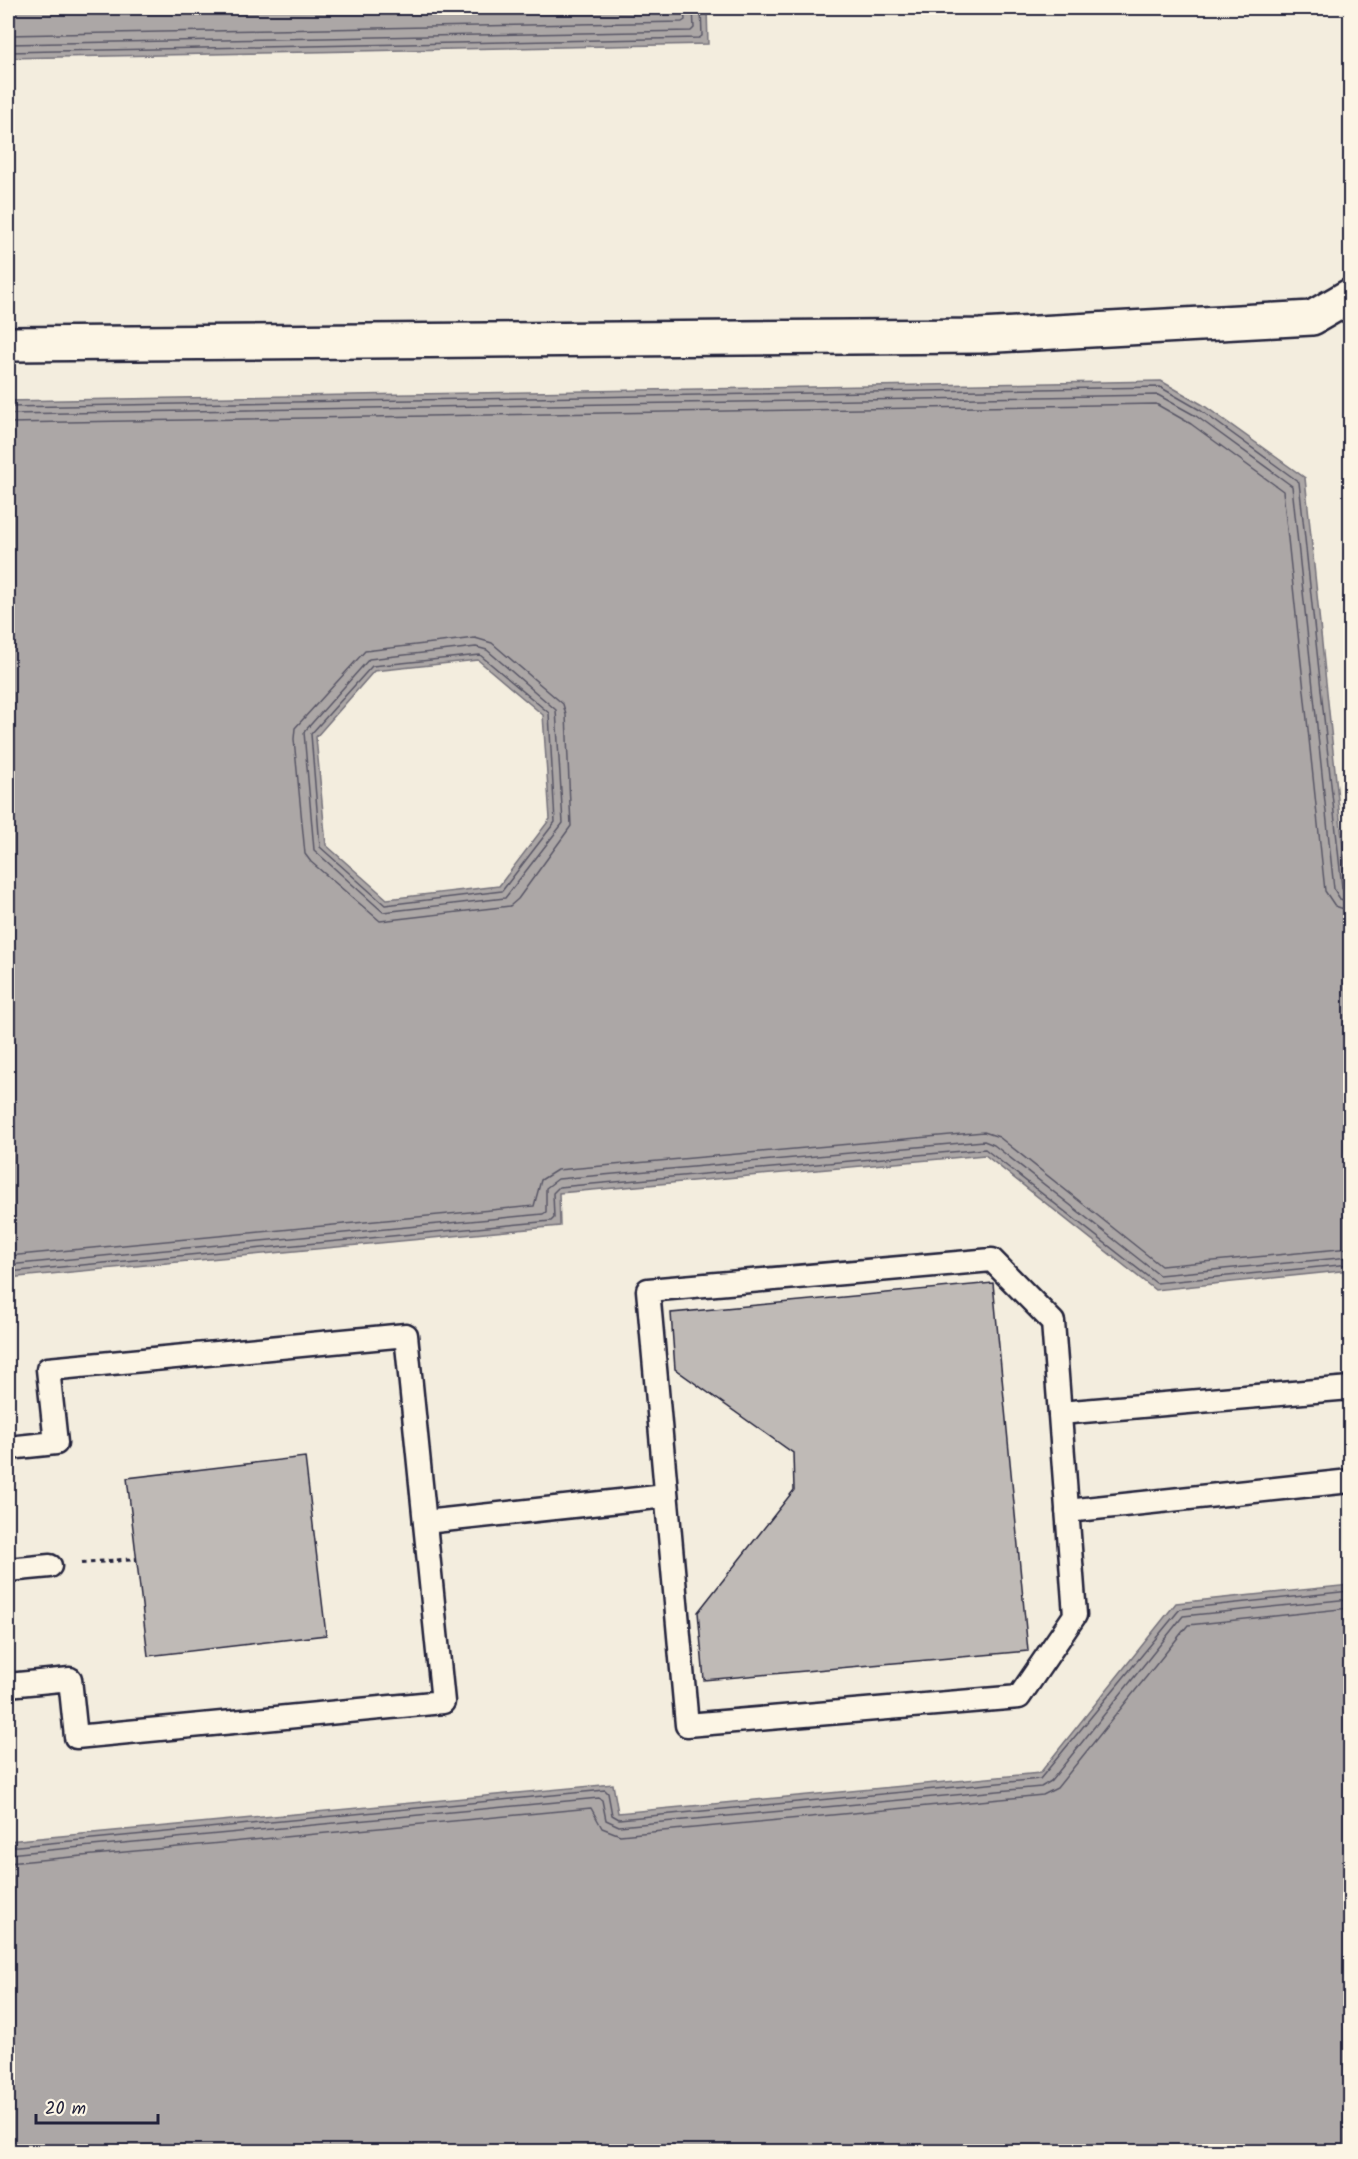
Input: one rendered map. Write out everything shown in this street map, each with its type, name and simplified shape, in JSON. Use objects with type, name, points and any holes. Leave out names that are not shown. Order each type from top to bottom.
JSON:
[{"type":"street","points":[[8,344],[980,336],[1312,318],[1350,296]]},
{"type":"lane","points":[[992,1260],[1053,1322],[1075,1615],[1019,1697],[687,1725],[666,1496],[648,1290],[992,1260]]},
{"type":"lane","points":[[8,1448],[56,1443],[48,1369],[406,1335],[443,1702],[76,1737],[70,1678],[8,1685]]},
{"type":"lane","points":[[1060,1413],[1350,1389]]},
{"type":"lane","points":[[1067,1511],[1350,1481]]},
{"type":"lane","points":[[425,1522],[666,1496]]},
{"type":"lane","points":[[8,1570],[50,1566]]},
{"type":"path","points":[[50,1566],[137,1559]]},
{"type":"water","points":[[8,8],[707,8],[708,44],[8,58]]},
{"type":"water","points":[[1161,381],[1203,405],[1305,478],[1350,916],[1350,1270],[1155,1290],[985,1155],[559,1193],[560,1226],[8,1278],[8,401]],"holes":[[[478,660],[543,715],[550,819],[499,886],[387,899],[326,845],[316,737],[374,671]]]},
{"type":"water","points":[[1350,1585],[1350,2151],[8,2151],[8,1841],[613,1784],[618,1813],[1040,1773],[1176,1603]]},
{"type":"building","points":[[993,1283],[1028,1651],[704,1680],[698,1612],[794,1490],[793,1453],[675,1369],[671,1313]]},
{"type":"building","points":[[305,1457],[326,1635],[148,1656],[127,1478]]}]
